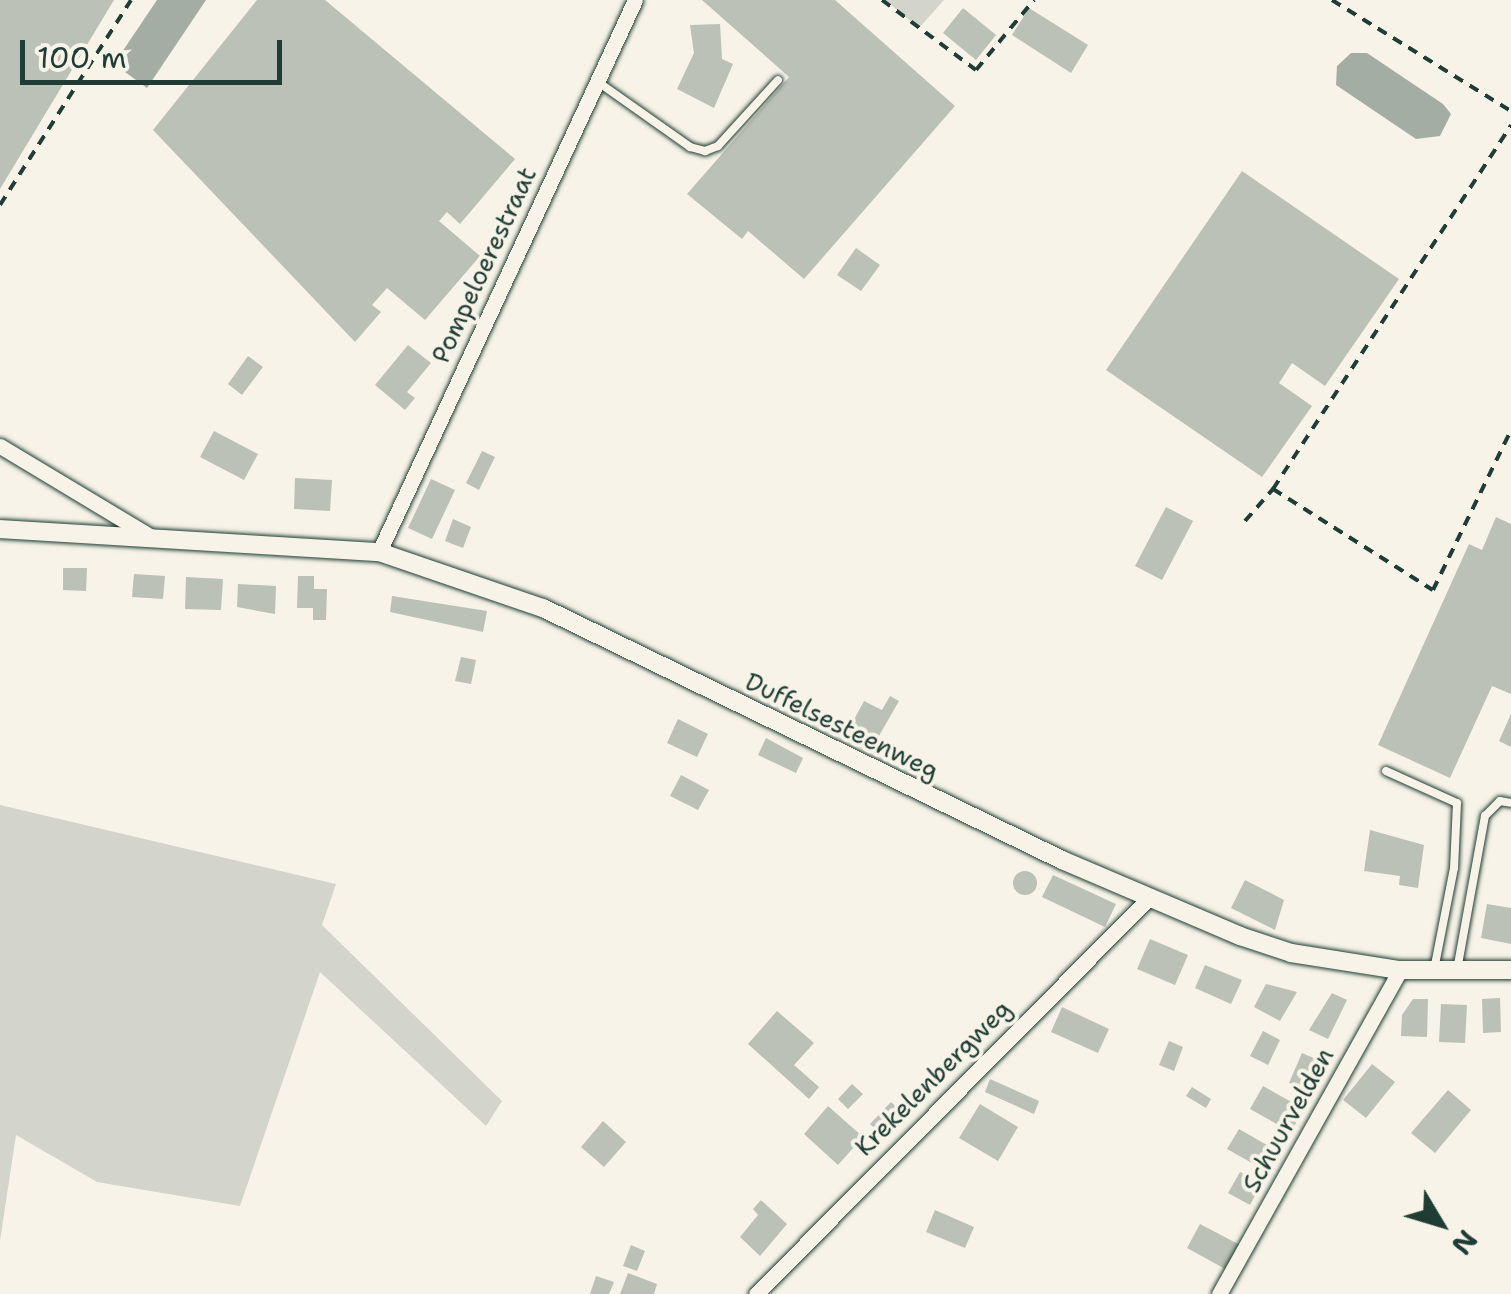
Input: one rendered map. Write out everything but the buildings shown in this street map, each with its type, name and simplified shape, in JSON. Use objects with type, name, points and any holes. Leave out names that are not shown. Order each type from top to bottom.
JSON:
[{"type":"street","name":"Pompeloerestraat","points":[[378,552],[635,0]]},
{"type":"street","name":"Duffelsesteenweg","points":[[0,446],[148,535]]},
{"type":"street","name":"Duffelsesteenweg","points":[[0,529],[378,552],[543,608],[1148,899],[1291,954],[1400,970],[1511,970]]},
{"type":"street","name":"Krekelenbergweg","points":[[756,1294],[1148,899]]},
{"type":"street","name":"Schuurvelden","points":[[1219,1294],[1400,970]]},
{"type":"lane","points":[[597,82],[690,147],[705,150],[718,146],[778,80]]},
{"type":"lane","points":[[1386,771],[1457,803],[1454,868],[1434,970]]},
{"type":"lane","points":[[1458,970],[1484,816],[1500,801],[1511,803]]},
{"type":"path","points":[[0,205],[131,0]]},
{"type":"path","points":[[882,0],[976,70],[1034,0]]},
{"type":"path","points":[[1332,0],[1511,111]]},
{"type":"path","points":[[1245,521],[1273,488],[1511,126]]},
{"type":"path","points":[[1273,488],[1433,590],[1511,430]]},
{"type":"shaded area","points":[[157,0],[206,0],[147,88],[114,64]]},
{"type":"shaded area","points":[[885,0],[944,0],[919,28]]},
{"type":"shaded area","points":[[1351,53],[1367,53],[1443,104],[1451,114],[1440,136],[1416,139],[1336,85],[1337,66]]},
{"type":"shaded area","points":[[0,805],[336,884],[322,925],[502,1101],[486,1126],[320,972],[240,1206],[97,1182],[16,1135],[0,1241]]}]
